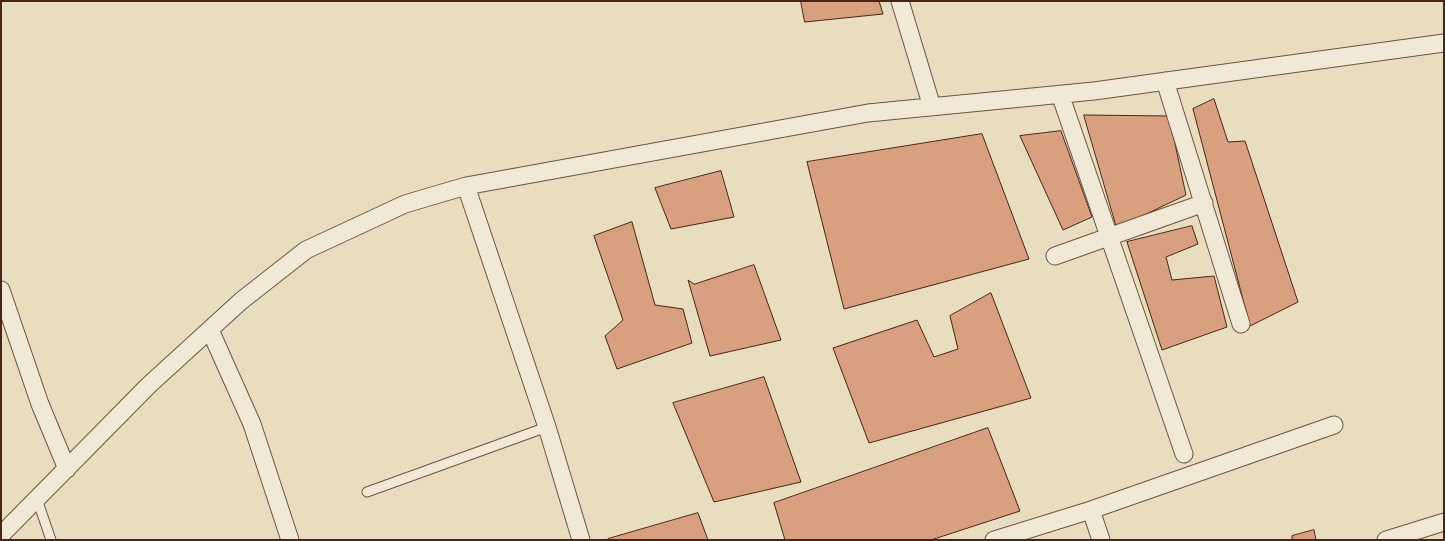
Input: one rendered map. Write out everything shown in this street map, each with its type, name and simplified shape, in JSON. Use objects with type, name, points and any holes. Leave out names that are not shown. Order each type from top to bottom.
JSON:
[{"type":"street","points":[[900,1],[932,107]]},
{"type":"street","points":[[1,535],[149,385],[241,301],[306,250],[405,204],[466,186],[868,113],[1060,94],[1444,43]]},
{"type":"street","points":[[1165,81],[1241,324]]},
{"type":"street","points":[[1060,94],[1184,454]]},
{"type":"street","points":[[466,186],[547,427],[581,540]]},
{"type":"street","points":[[1055,256],[1204,203]]},
{"type":"street","points":[[1,290],[40,404],[67,469]]},
{"type":"street","points":[[210,330],[252,424],[290,540]]},
{"type":"street","points":[[994,540],[1091,510],[1334,425]]},
{"type":"street","points":[[1091,510],[1100,540]]},
{"type":"street","points":[[1395,539],[1444,522]]},
{"type":"lane","points":[[367,492],[547,427]]},
{"type":"lane","points":[[37,499],[51,540]]},
{"type":"building","points":[[801,1],[879,1],[883,14],[805,22]]},
{"type":"building","points":[[1214,99],[1228,142],[1245,141],[1298,302],[1250,326],[1193,109]]},
{"type":"building","points":[[1084,115],[1169,116],[1186,195],[1117,228]]},
{"type":"building","points":[[1061,131],[1092,217],[1063,230],[1020,136]]},
{"type":"building","points":[[982,134],[1029,259],[844,309],[807,162]]},
{"type":"building","points":[[721,171],[734,217],[671,229],[655,188]]},
{"type":"building","points":[[632,222],[655,305],[683,309],[692,343],[617,369],[605,336],[623,320],[594,236]]},
{"type":"building","points":[[1192,226],[1198,244],[1166,257],[1172,280],[1214,276],[1227,327],[1162,350],[1127,242]]},
{"type":"building","points":[[754,265],[781,340],[710,356],[688,280],[694,284]]},
{"type":"building","points":[[991,293],[1031,398],[869,443],[833,348],[917,320],[934,357],[958,349],[950,316]]},
{"type":"building","points":[[764,377],[801,482],[714,502],[673,403]]},
{"type":"building","points":[[988,428],[1020,511],[931,540],[785,540],[774,503]]},
{"type":"building","points":[[698,513],[708,540],[608,540],[608,539]]},
{"type":"building","points":[[1314,530],[1316,540],[1292,540],[1292,536]]}]
